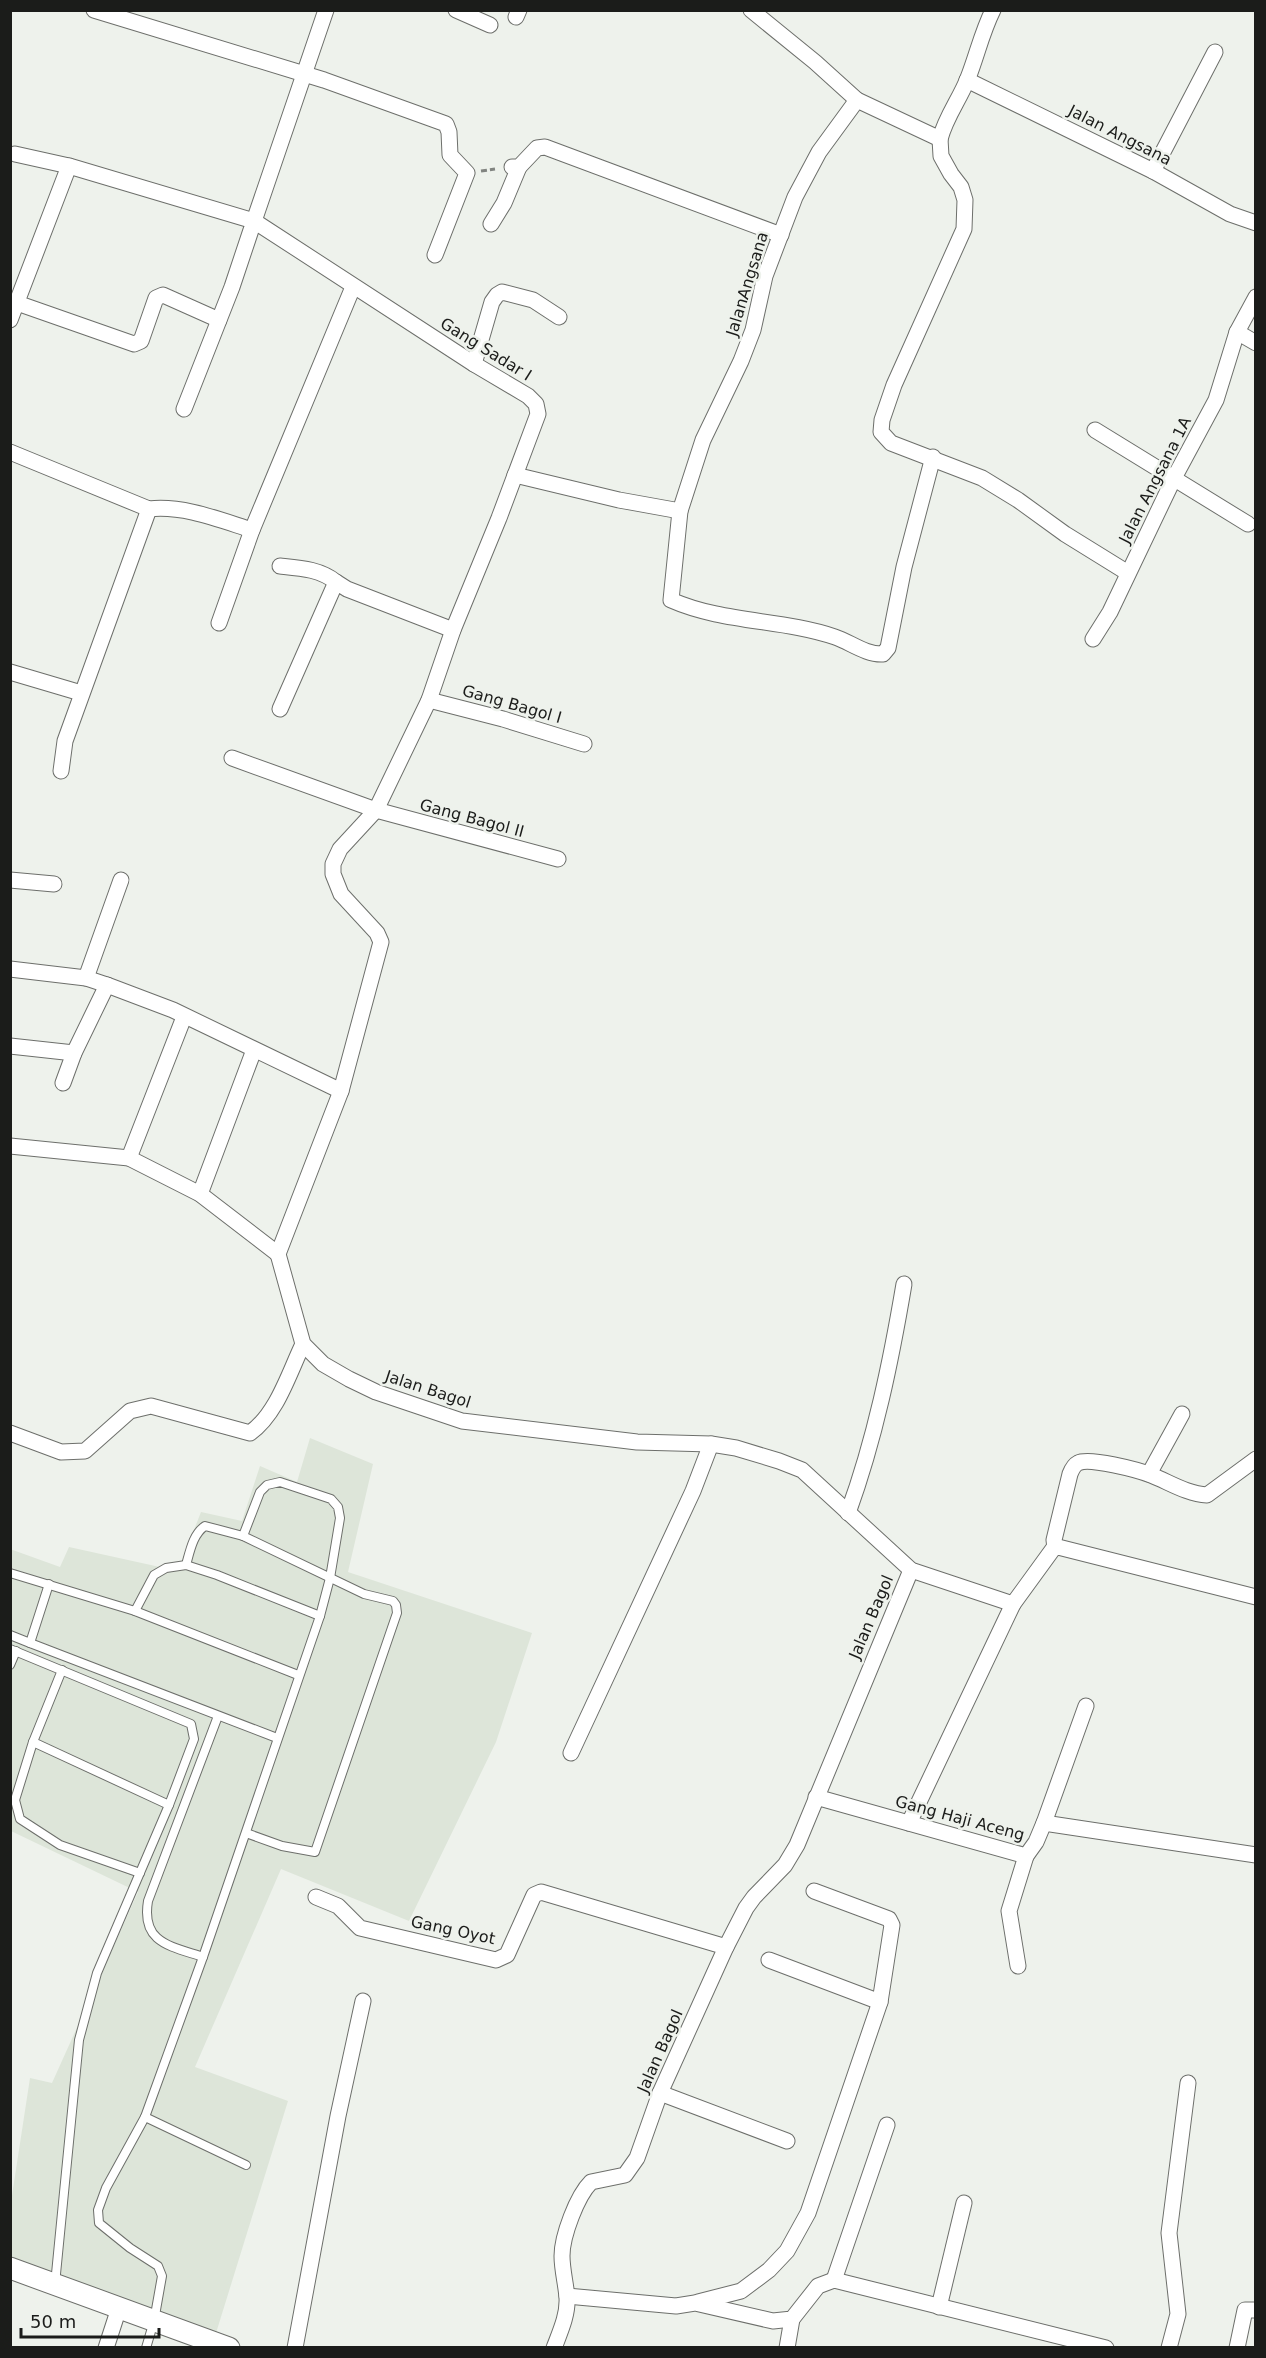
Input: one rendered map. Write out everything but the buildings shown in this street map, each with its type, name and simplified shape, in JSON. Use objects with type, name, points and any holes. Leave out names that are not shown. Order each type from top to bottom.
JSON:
[{"type":"main road","points":[[10,2268],[229,2348]]},
{"type":"street","points":[[94,10],[304,74],[446,124],[449,132],[450,155],[467,173],[435,255]]},
{"type":"street","points":[[184,409],[219,320],[326,10]]},
{"type":"street","points":[[456,10],[490,25]]},
{"type":"street","points":[[751,10],[815,62],[856,100],[939,139]]},
{"type":"street","points":[[993,10],[967,80],[948,115],[939,139],[941,156],[961,187],[965,200],[964,229],[894,385],[882,420],[881,432],[891,443],[933,457],[982,478],[1128,573]]},
{"type":"street","points":[[1153,171],[1215,52]]},
{"type":"street","name":"Jalan Angsana","points":[[967,80],[1153,171],[1230,214],[1256,223]]},
{"type":"street","name":"JalanAngsana","points":[[856,100],[806,174],[765,276],[753,330],[734,379],[703,440],[680,511],[671,600],[711,613],[834,636],[875,654],[883,654],[888,648],[904,567],[933,457]]},
{"type":"street","points":[[492,224],[504,203],[515,167],[537,148],[545,147],[781,235]]},
{"type":"street","name":"Gang Sadar I","points":[[15,154],[69,166],[254,221],[474,364],[528,396],[536,404],[538,414],[453,630],[429,700],[376,810],[340,849],[333,864],[333,874],[341,894],[377,933],[381,942],[341,1091]]},
{"type":"street","points":[[10,320],[69,166]]},
{"type":"street","points":[[219,623],[252,530],[353,286]]},
{"type":"street","points":[[474,364],[492,302],[502,292],[533,300],[559,317]]},
{"type":"street","points":[[17,303],[134,344],[141,341],[156,298],[159,296],[219,320]]},
{"type":"street","name":"Jalan Angsana 1A","points":[[1093,639],[1110,612],[1174,478],[1216,400],[1237,332],[1256,297]]},
{"type":"street","points":[[1237,332],[1256,343]]},
{"type":"street","points":[[1095,430],[1248,524]]},
{"type":"street","points":[[10,452],[149,509],[162,508],[196,514],[252,530]]},
{"type":"street","points":[[515,475],[619,500],[680,511]]},
{"type":"street","points":[[61,771],[65,741],[81,693],[149,509]]},
{"type":"street","points":[[280,566],[327,575],[347,589],[453,630]]},
{"type":"street","points":[[280,709],[336,582]]},
{"type":"street","points":[[10,672],[81,693]]},
{"type":"street","name":"Gang Bagol I","points":[[429,700],[503,719],[584,744]]},
{"type":"street","name":"Gang Bagol II","points":[[232,758],[376,810],[558,859]]},
{"type":"street","points":[[10,880],[54,884]]},
{"type":"street","points":[[86,978],[120,880]]},
{"type":"street","points":[[10,969],[86,978],[107,985],[166,1007],[341,1091],[278,1254],[303,1344],[270,1412],[260,1426],[250,1433],[151,1406],[130,1411],[85,1451],[61,1452],[10,1433]]},
{"type":"street","points":[[63,1083],[74,1053],[107,985]]},
{"type":"street","points":[[129,1158],[184,1017]]},
{"type":"street","points":[[10,1046],[74,1053]]},
{"type":"street","points":[[200,1194],[254,1050]]},
{"type":"street","points":[[10,1146],[129,1158],[200,1194],[278,1254]]},
{"type":"street","points":[[848,1513],[862,1474],[877,1416],[904,1284]]},
{"type":"street","name":"Jalan Bagol","points":[[303,1344],[323,1364],[349,1379],[376,1392],[462,1421],[637,1442],[711,1444],[746,1451],[802,1470],[911,1570],[792,1856],[753,1897],[726,1947],[660,2093],[642,2146],[631,2169],[625,2175],[617,2178],[591,2182],[579,2198],[562,2253],[563,2281],[567,2296],[566,2313],[554,2348]]},
{"type":"street","points":[[1149,1474],[1182,1414]]},
{"type":"street","points":[[571,1753],[693,1491],[711,1444]]},
{"type":"street","points":[[909,1823],[1013,1604],[1055,1548],[1054,1540],[1059,1518],[1070,1474],[1075,1465],[1089,1461],[1149,1474],[1202,1495],[1211,1494],[1256,1459]]},
{"type":"street","points":[[1055,1548],[1063,1548],[1256,1597]]},
{"type":"street","points":[[911,1570],[1013,1604]]},
{"type":"street","points":[[1044,1823],[1086,1706]]},
{"type":"street","name":"Gang Haji Aceng","points":[[816,1797],[1026,1856],[1036,1842],[1044,1823],[1256,1855]]},
{"type":"street","points":[[1018,1966],[1009,1911],[1026,1856]]},
{"type":"street","points":[[567,2296],[676,2306],[695,2303],[741,2291],[769,2270],[787,2252],[808,2213],[880,2002],[892,1925],[889,1919],[814,1891]]},
{"type":"street","name":"Gang Oyot","points":[[316,1897],[338,1906],[360,1928],[496,1960],[507,1955],[534,1895],[541,1892],[726,1947]]},
{"type":"street","points":[[769,1960],[880,2002]]},
{"type":"street","points":[[295,2348],[338,2116],[363,2001]]},
{"type":"street","points":[[1169,2348],[1178,2314],[1169,2233],[1188,2083]]},
{"type":"street","points":[[660,2093],[787,2141]]},
{"type":"street","points":[[834,2280],[887,2125]]},
{"type":"street","points":[[939,2307],[964,2203]]},
{"type":"street","points":[[787,2348],[792,2319],[818,2286],[834,2280],[1106,2348]]},
{"type":"street","points":[[695,2303],[773,2321],[792,2319]]},
{"type":"street","points":[[106,2348],[119,2308]]},
{"type":"street","points":[[1237,2348],[1245,2310],[1256,2310]]},
{"type":"lane","points":[[146,2348],[162,2288],[162,2276],[158,2266],[130,2248],[99,2223],[98,2210],[106,2188],[145,2117],[246,1833],[320,1616],[330,1578],[340,1518],[338,1507],[331,1499],[280,1482],[267,1485],[260,1492],[243,1536]]},
{"type":"lane","points":[[186,1565],[195,1539],[200,1529],[205,1526],[243,1536],[364,1594],[393,1601],[396,1605],[397,1613],[315,1852],[282,1846],[246,1833]]},
{"type":"lane","points":[[135,1611],[154,1575],[166,1568],[186,1565],[320,1616]]},
{"type":"lane","points":[[10,1573],[135,1611],[298,1675]]},
{"type":"lane","points":[[30,1643],[49,1584]]},
{"type":"lane","points":[[10,1635],[277,1738]]},
{"type":"lane","points":[[10,1665],[13,1650],[191,1724],[194,1739],[169,1805],[97,1973],[79,2040],[55,2285]]},
{"type":"lane","points":[[62,1670],[13,1799],[20,1819],[60,1845],[140,1873]]},
{"type":"lane","points":[[203,1957],[157,1939],[147,1926],[145,1916],[148,1901],[218,1716]]},
{"type":"lane","points":[[33,1742],[169,1805]]},
{"type":"lane","points":[[145,2117],[246,2165]]},
{"type":"path","points":[[467,173],[515,167]]},
{"type":"shaded area","points":[[310,1438],[373,1464],[348,1572],[532,1633],[496,1742],[409,1921],[281,1869],[195,2067],[288,2101],[216,2333],[11,2260],[11,2202],[30,2078],[52,2083],[138,1892],[11,1831],[10,1549],[60,1567],[69,1547],[178,1571],[201,1512],[242,1521],[260,1466],[297,1482]]}]
